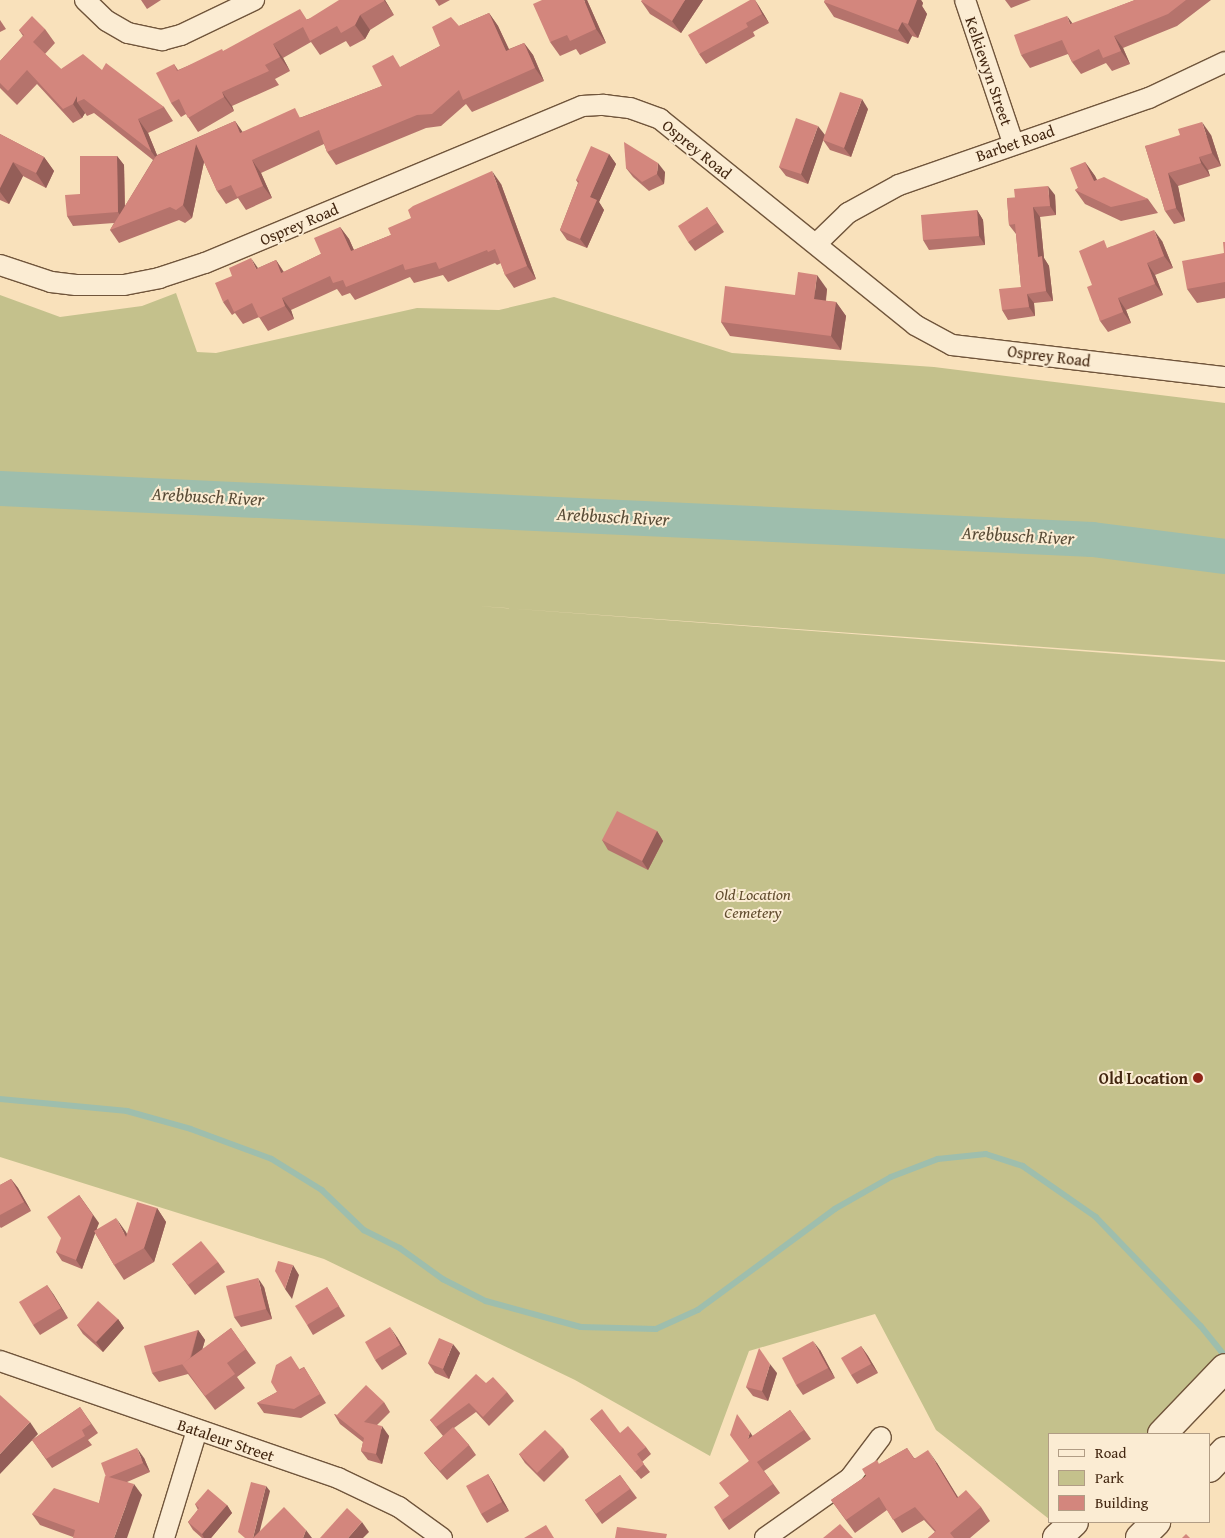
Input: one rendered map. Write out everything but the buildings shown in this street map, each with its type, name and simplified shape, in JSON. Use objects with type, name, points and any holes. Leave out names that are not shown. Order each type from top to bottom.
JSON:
[{"type":"main road","points":[[1170,1426],[1225,1368]]},
{"type":"main road","points":[[1057,1538],[1073,1523]]},
{"type":"main road","points":[[1140,1538],[1155,1523]]},
{"type":"street","points":[[85,0],[107,21],[128,33],[162,40],[180,35],[254,0]]},
{"type":"street","name":"Kelkiewyn Street","points":[[965,0],[1013,143]]},
{"type":"street","name":"Barbet Road","points":[[816,244],[848,213],[871,199],[937,170],[1150,98],[1225,62]]},
{"type":"street","name":"Osprey Road","points":[[0,265],[51,282],[76,285],[124,285],[159,278],[205,263],[582,106],[604,105],[630,108],[660,119],[915,325],[952,345],[1225,377]]},
{"type":"street","name":"Bataleur Street","points":[[0,1360],[338,1478],[399,1508],[442,1538]]},
{"type":"street","points":[[164,1538],[197,1430]]},
{"type":"street","points":[[765,1538],[850,1478],[881,1437]]},
{"type":"green space","name":"Old Location Cemetery","points":[[176,293],[197,352],[216,353],[417,308],[499,310],[554,297],[732,353],[934,367],[1225,403],[1225,660],[478,606],[1225,662],[1225,1368],[1163,1433],[1048,1433],[1048,1518],[936,1430],[875,1314],[749,1351],[710,1456],[575,1380],[324,1259],[0,1157],[0,295],[60,317],[142,306]]},
{"type":"waterway","name":"Arebbusch River","points":[[0,488],[1092,539],[1225,556]]},
{"type":"waterway","points":[[0,1099],[127,1111],[191,1129],[272,1159],[322,1190],[364,1230],[400,1248],[443,1279],[486,1301],[581,1327],[656,1329],[698,1310],[835,1209],[891,1177],[938,1159],[986,1154],[1023,1166],[1096,1217],[1201,1326],[1225,1356]]},
{"type":"place","name":"Old Location","points":[[1198,1078]]}]
